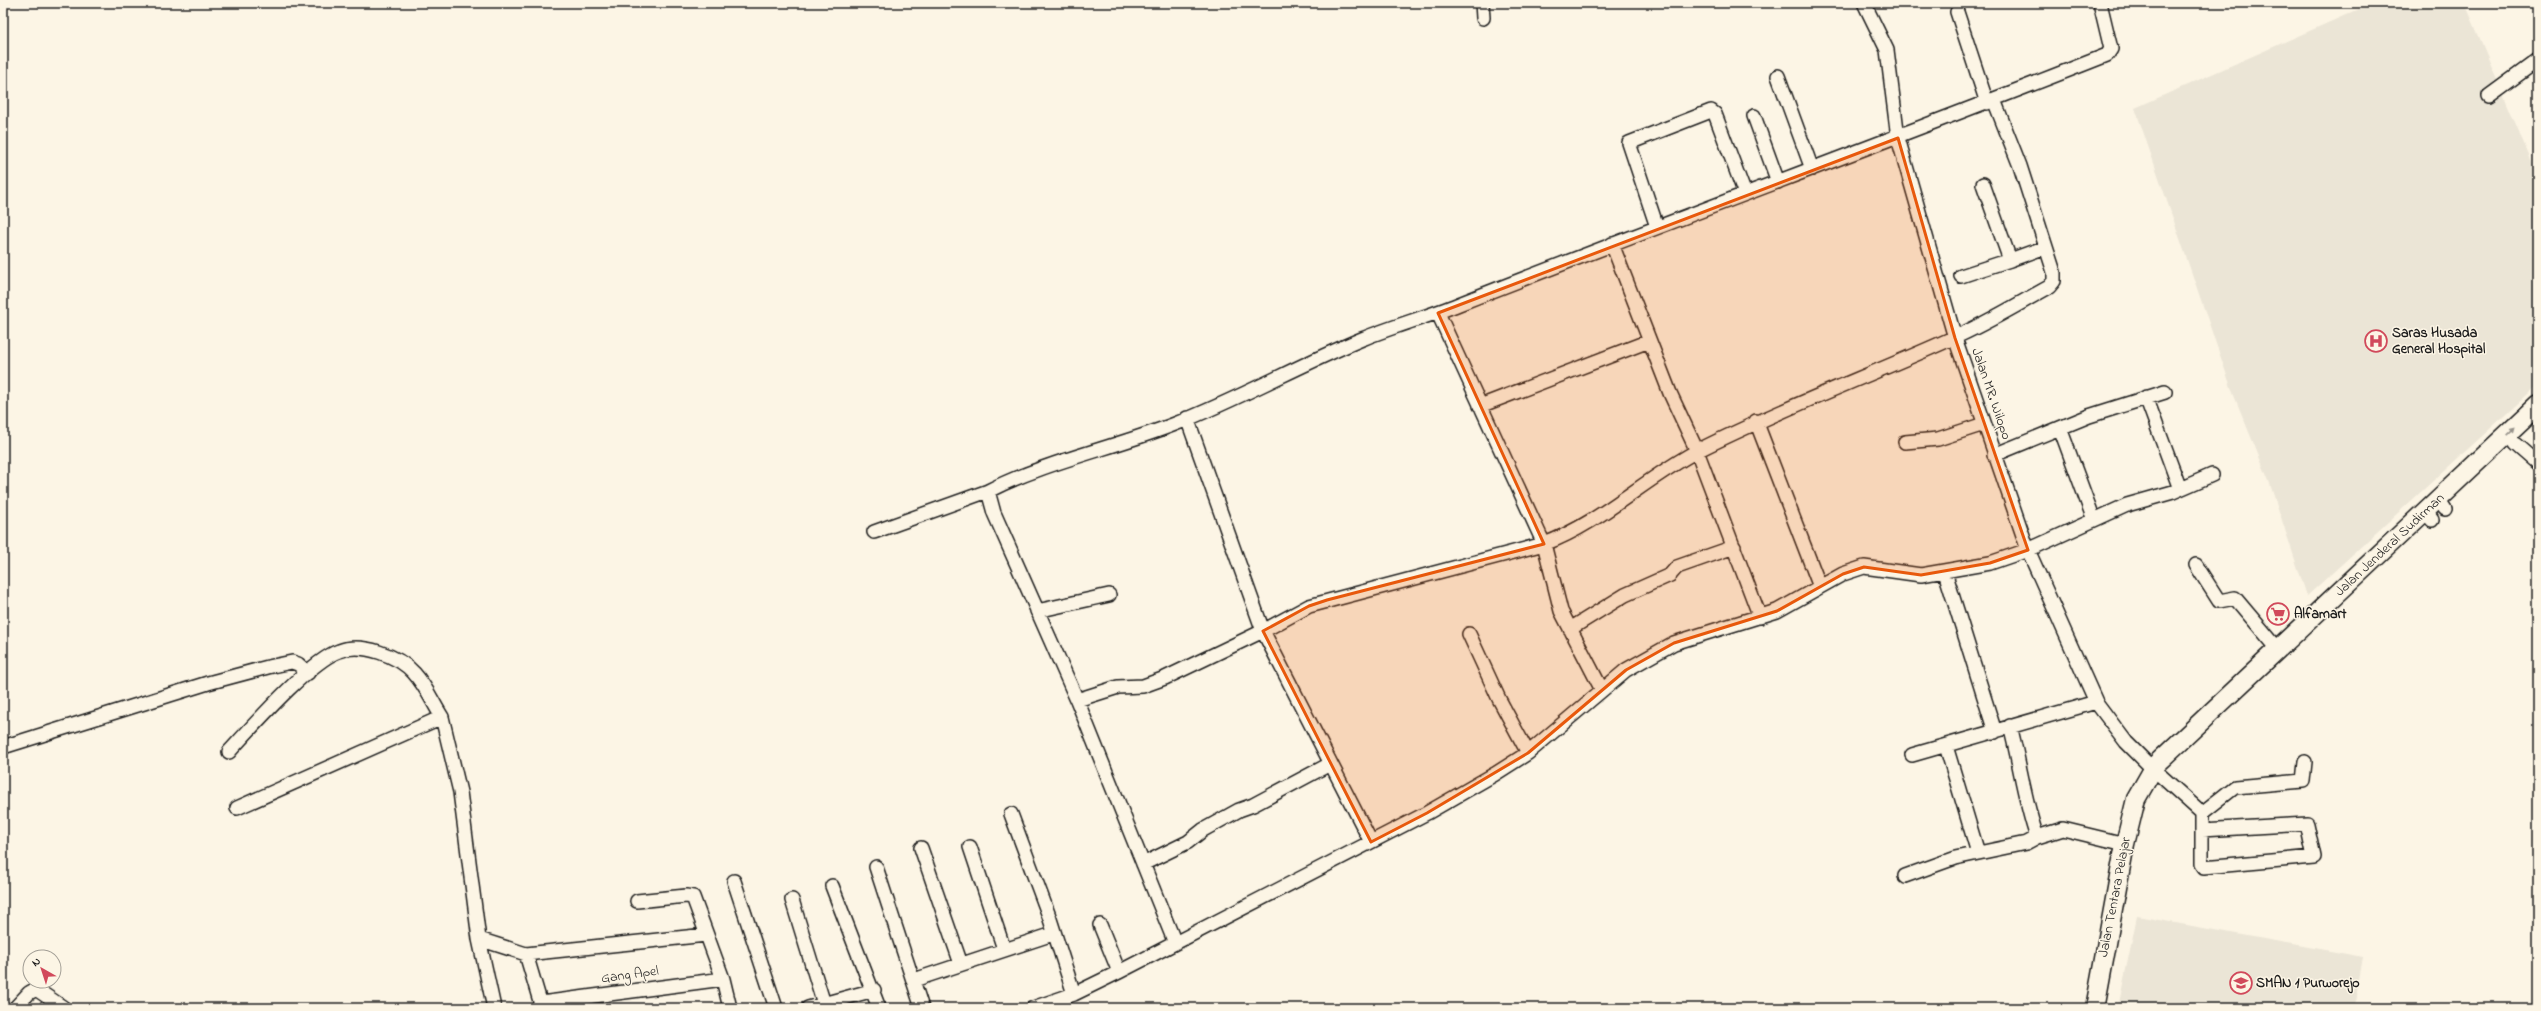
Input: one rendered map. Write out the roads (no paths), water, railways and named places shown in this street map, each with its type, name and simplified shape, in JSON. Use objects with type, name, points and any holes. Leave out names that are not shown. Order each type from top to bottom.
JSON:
[{"type":"main road","name":"Jalan Jenderal Sudirman","points":[[2436,510],[2538,405]]},
{"type":"main road","name":"Jalan Jenderal Sudirman","points":[[2157,772],[2177,757],[2324,613],[2436,510],[2538,422]]},
{"type":"main road","name":"Jalan Jenderal Sudirman","points":[[2145,791],[2169,750],[2278,650],[2324,613]]},
{"type":"main road","name":"Jalan Tentara Pelajar","points":[[2094,1008],[2125,844],[2145,791]]},
{"type":"main road","name":"Jalan Tentara Pelajar","points":[[2105,1008],[2145,791]]},
{"type":"street","points":[[1482,3],[1483,18]]},
{"type":"street","name":"Jalan MR. Wilopo","points":[[1864,3],[1887,50],[1898,138],[1955,338],[1994,455],[2028,550],[2096,702],[2126,742],[2202,813]]},
{"type":"street","points":[[874,532],[1071,459],[1116,446],[1188,418],[1364,338],[1438,313],[1612,244],[1898,138],[2110,53],[2100,3]]},
{"type":"street","points":[[1077,700],[1118,687],[1143,686],[1165,678],[1263,631],[1309,606],[1327,600],[1544,544],[1569,535],[1661,472],[1697,451],[1756,422],[1955,338],[2052,284],[2054,276],[2020,166],[1991,102],[1957,12]]},
{"type":"street","points":[[2489,96],[2538,60]]},
{"type":"street","points":[[1778,76],[1812,169]]},
{"type":"street","points":[[1657,227],[1629,142],[1711,111],[1715,114],[1746,194]]},
{"type":"street","points":[[1754,116],[1778,182]]},
{"type":"street","points":[[1983,184],[2010,260]]},
{"type":"street","points":[[1612,244],[1649,341],[1697,451],[1760,617]]},
{"type":"street","points":[[1961,276],[2046,247]]},
{"type":"street","points":[[1438,313],[1544,544],[1559,606],[1602,690]]},
{"type":"street","points":[[1480,406],[1649,341]]},
{"type":"street","points":[[1994,455],[2089,416],[2165,392]]},
{"type":"street","points":[[2146,397],[2180,489]]},
{"type":"street","points":[[1188,418],[1263,631],[1370,842]]},
{"type":"street","points":[[1756,422],[1820,587]]},
{"type":"street","points":[[1905,442],[1938,439],[1984,424]]},
{"type":"street","points":[[2060,428],[2094,520]]},
{"type":"street","points":[[2514,444],[2538,464]]},
{"type":"street","points":[[1033,1008],[1074,994],[1119,972],[1427,813],[1528,753],[1626,670],[1674,643],[1777,611],[1843,574],[1864,567],[1921,575],[1946,572],[1990,563],[2028,550],[2127,505],[2180,489],[2212,475]]},
{"type":"street","points":[[988,491],[994,513],[1077,700],[1175,943]]},
{"type":"street","points":[[1570,629],[1625,595],[1670,575],[1677,567],[1734,547]]},
{"type":"street","points":[[2196,566],[2219,601],[2235,598],[2278,650]]},
{"type":"street","points":[[1946,572],[1995,732]]},
{"type":"street","points":[[1037,611],[1109,595]]},
{"type":"street","points":[[1469,634],[1499,699],[1528,753]]},
{"type":"street","points":[[229,752],[308,673],[324,659],[341,650],[362,649],[393,657],[415,674],[442,717],[460,792],[479,939],[494,1008]]},
{"type":"street","points":[[3,747],[208,683],[268,667],[292,662],[298,664],[308,673]]},
{"type":"street","points":[[1912,754],[1946,746],[2096,702]]},
{"type":"street","points":[[237,808],[442,717]]},
{"type":"street","points":[[2010,726],[2018,754],[2027,811],[2037,837]]},
{"type":"street","points":[[1946,746],[1978,853]]},
{"type":"street","points":[[2202,830],[2307,824],[2314,857],[2205,868],[2202,864],[2202,830],[2202,813],[2235,787],[2303,781],[2305,762]]},
{"type":"street","points":[[1143,864],[1188,842],[1203,830],[1239,810],[1253,805],[1330,764]]},
{"type":"street","points":[[1011,814],[1074,994]]},
{"type":"street","points":[[1905,876],[1978,853],[2026,843],[2037,837],[2063,829],[2125,844]]},
{"type":"street","points":[[970,847],[1004,949]]},
{"type":"street","points":[[921,848],[961,964]]},
{"type":"street","points":[[876,867],[922,1008]]},
{"type":"street","points":[[734,881],[776,1008]]},
{"type":"street","points":[[832,886],[874,990],[879,1008]]},
{"type":"street","points":[[637,901],[692,897],[723,979],[730,1008]]},
{"type":"street","points":[[792,900],[824,1004]]},
{"type":"street","points":[[1100,925],[1119,972]]},
{"type":"street","points":[[914,980],[1053,934]]},
{"type":"street","points":[[479,939],[526,954],[706,935]]},
{"type":"street","points":[[526,954],[542,1005]]},
{"type":"street","name":"Gang Apel","points":[[542,1005],[723,979]]},
{"type":"street","points":[[15,1008],[29,993],[36,989],[64,1008]]},
{"type":"street","points":[[808,1008],[874,990]]},
{"type":"place","name":"Saras Husada General Hospital","points":[[2376,341]]},
{"type":"place","name":"Alfamart","points":[[2278,614]]},
{"type":"place","name":"SMAN 1 Purworejo","points":[[2241,983]]}]
